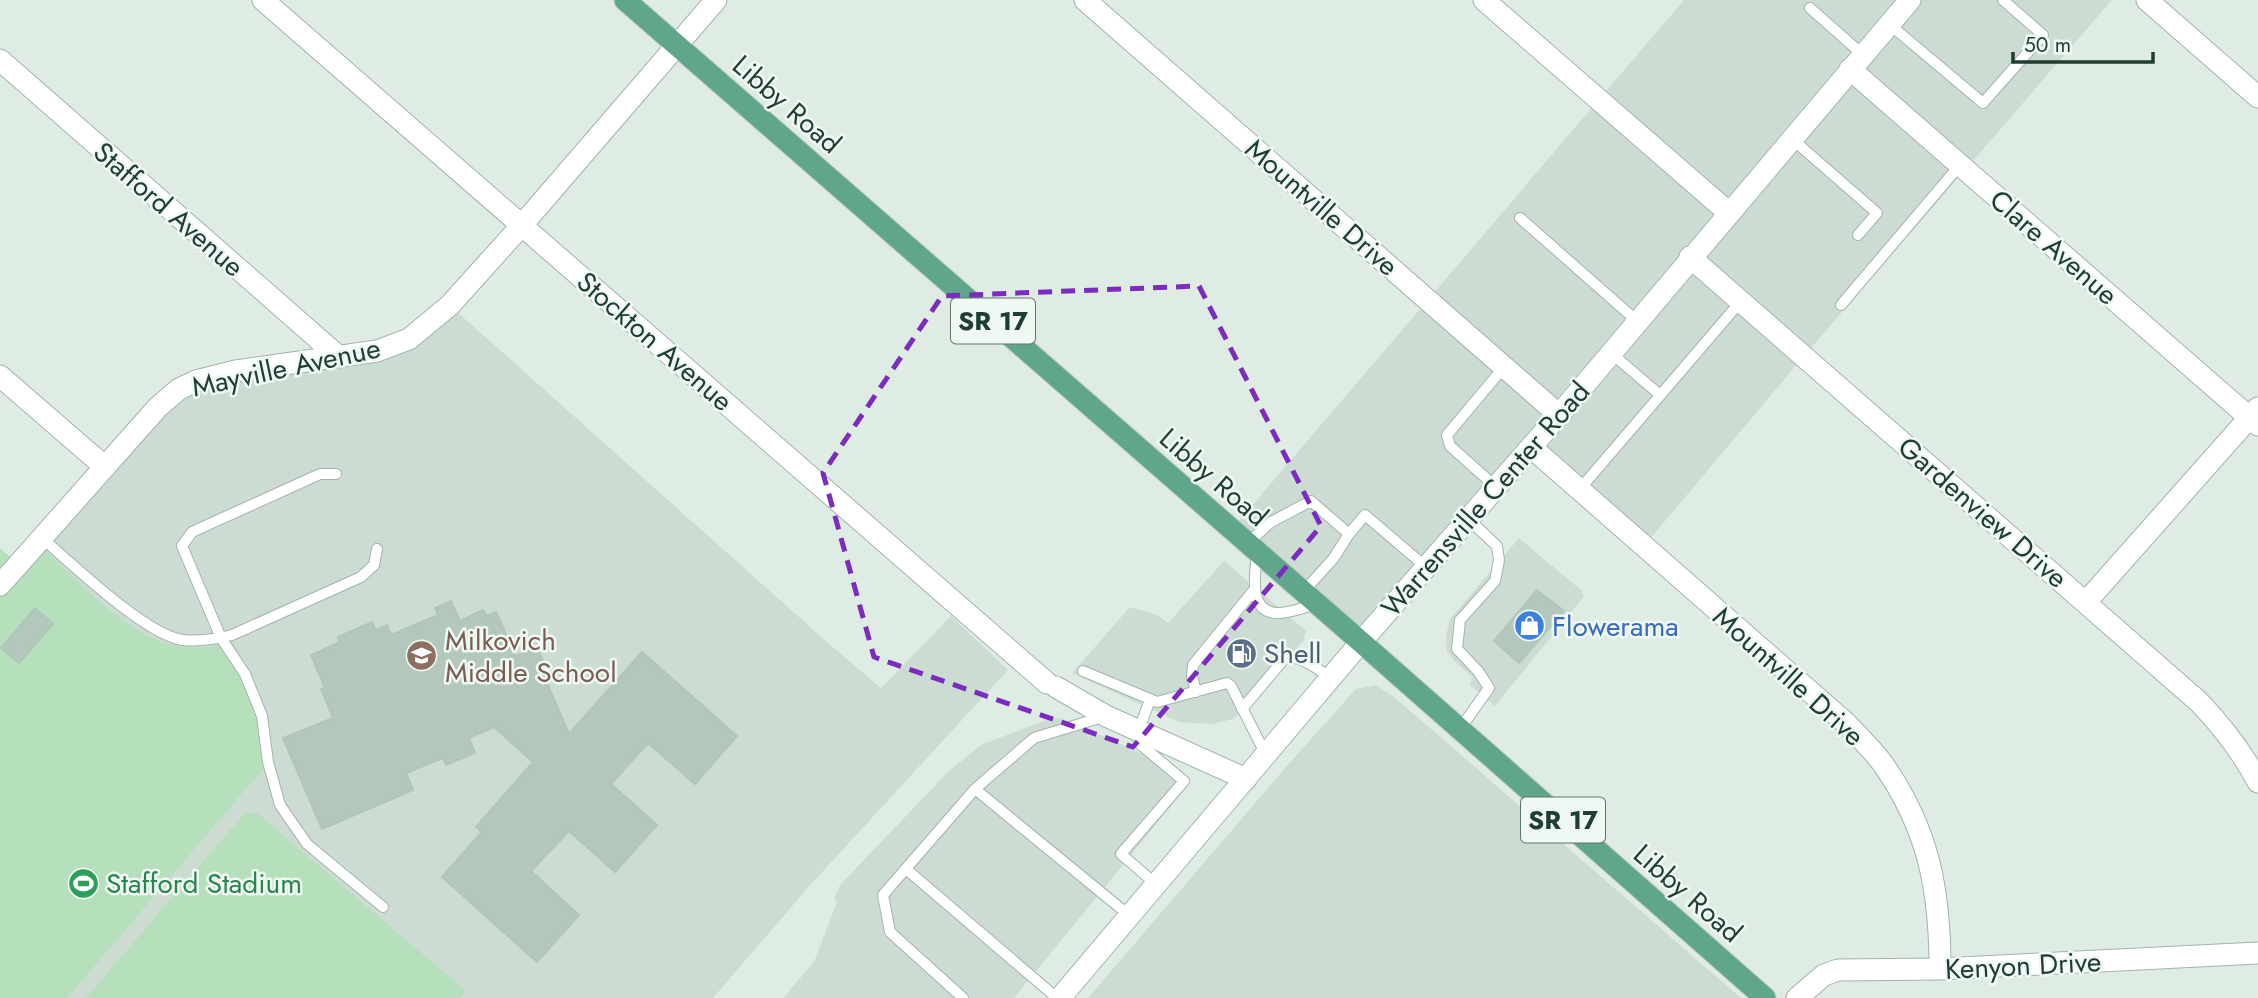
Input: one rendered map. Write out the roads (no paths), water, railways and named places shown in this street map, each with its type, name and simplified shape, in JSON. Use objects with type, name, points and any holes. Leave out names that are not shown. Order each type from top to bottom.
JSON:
[{"type":"main road","name":"Libby Road","points":[[625,0],[1765,998]]},
{"type":"street","name":"Stockton Avenue","points":[[263,0],[1051,685],[1138,732],[1246,779]]},
{"type":"street","name":"Mayville Avenue","points":[[0,585],[158,407],[179,389],[236,371],[377,351],[409,339],[450,305],[716,0]]},
{"type":"street","name":"Mountville Drive","points":[[1085,0],[1559,415]]},
{"type":"street","points":[[1484,0],[1729,213]]},
{"type":"street","points":[[2147,0],[2258,97]]},
{"type":"street","name":"Warrensville Center Road","points":[[1059,998],[1361,642],[1559,415],[1907,1]]},
{"type":"street","name":"Stafford Avenue","points":[[0,60],[339,357]]},
{"type":"street","name":"Clare Avenue","points":[[1856,61],[1960,165],[2255,417]]},
{"type":"street","name":"Gardenview Drive","points":[[1690,257],[2199,702],[2221,725],[2244,756],[2258,782]]},
{"type":"street","points":[[0,376],[105,467]]},
{"type":"street","points":[[2085,602],[2255,417]]},
{"type":"street","name":"Mountville Drive","points":[[1531,447],[1847,724],[1883,763],[1916,819],[1933,870],[1939,916],[1940,969]]},
{"type":"street","name":"Kenyon Drive","points":[[1797,998],[1824,975],[1838,970],[1940,969],[2258,953]]},
{"type":"lane","points":[[1889,24],[1983,103],[2043,35],[2003,0]]},
{"type":"lane","points":[[1810,8],[1856,61]]},
{"type":"lane","points":[[1791,138],[1877,213],[1858,235]]},
{"type":"lane","points":[[1841,305],[1960,165]]},
{"type":"lane","points":[[1520,218],[1637,321]]},
{"type":"lane","points":[[1580,489],[1741,301]]},
{"type":"lane","points":[[1610,352],[1660,395]]},
{"type":"lane","points":[[1496,487],[1450,446],[1447,435],[1504,367]]},
{"type":"lane","points":[[336,474],[320,474],[192,532],[182,546],[221,638],[246,674],[262,716],[268,762],[280,805],[307,844],[383,907]]},
{"type":"lane","points":[[1349,534],[1311,501],[1271,522],[1253,547],[1254,590],[1257,601],[1263,608],[1279,613],[1310,598],[1349,534],[1365,515],[1426,567]]},
{"type":"lane","points":[[1460,729],[1489,688],[1478,671],[1457,649],[1460,621],[1495,581],[1499,559],[1497,546],[1468,519]]},
{"type":"lane","points":[[42,538],[110,596],[152,627],[181,640],[221,638],[361,577],[374,565],[377,549]]},
{"type":"lane","points":[[1196,692],[1192,676],[1193,665],[1254,590]]},
{"type":"lane","points":[[1242,709],[1285,658],[1304,660],[1331,678]]},
{"type":"lane","points":[[1083,671],[1150,700],[1163,702],[1225,683],[1231,686],[1266,756]]},
{"type":"lane","points":[[1150,700],[1138,732],[1140,744],[1184,781],[1121,854],[1157,885]]},
{"type":"lane","points":[[963,998],[890,932],[883,895],[975,789],[1034,737],[1106,716]]},
{"type":"lane","points":[[975,789],[1130,916]]},
{"type":"lane","points":[[906,869],[1059,998]]},
{"type":"place","name":"Flowerama","points":[[1529,626]]},
{"type":"place","name":"Shell","points":[[1241,653]]},
{"type":"place","name":"Milkovich Middle School","points":[[422,656]]},
{"type":"place","name":"Stafford Stadium","points":[[83,883]]}]
